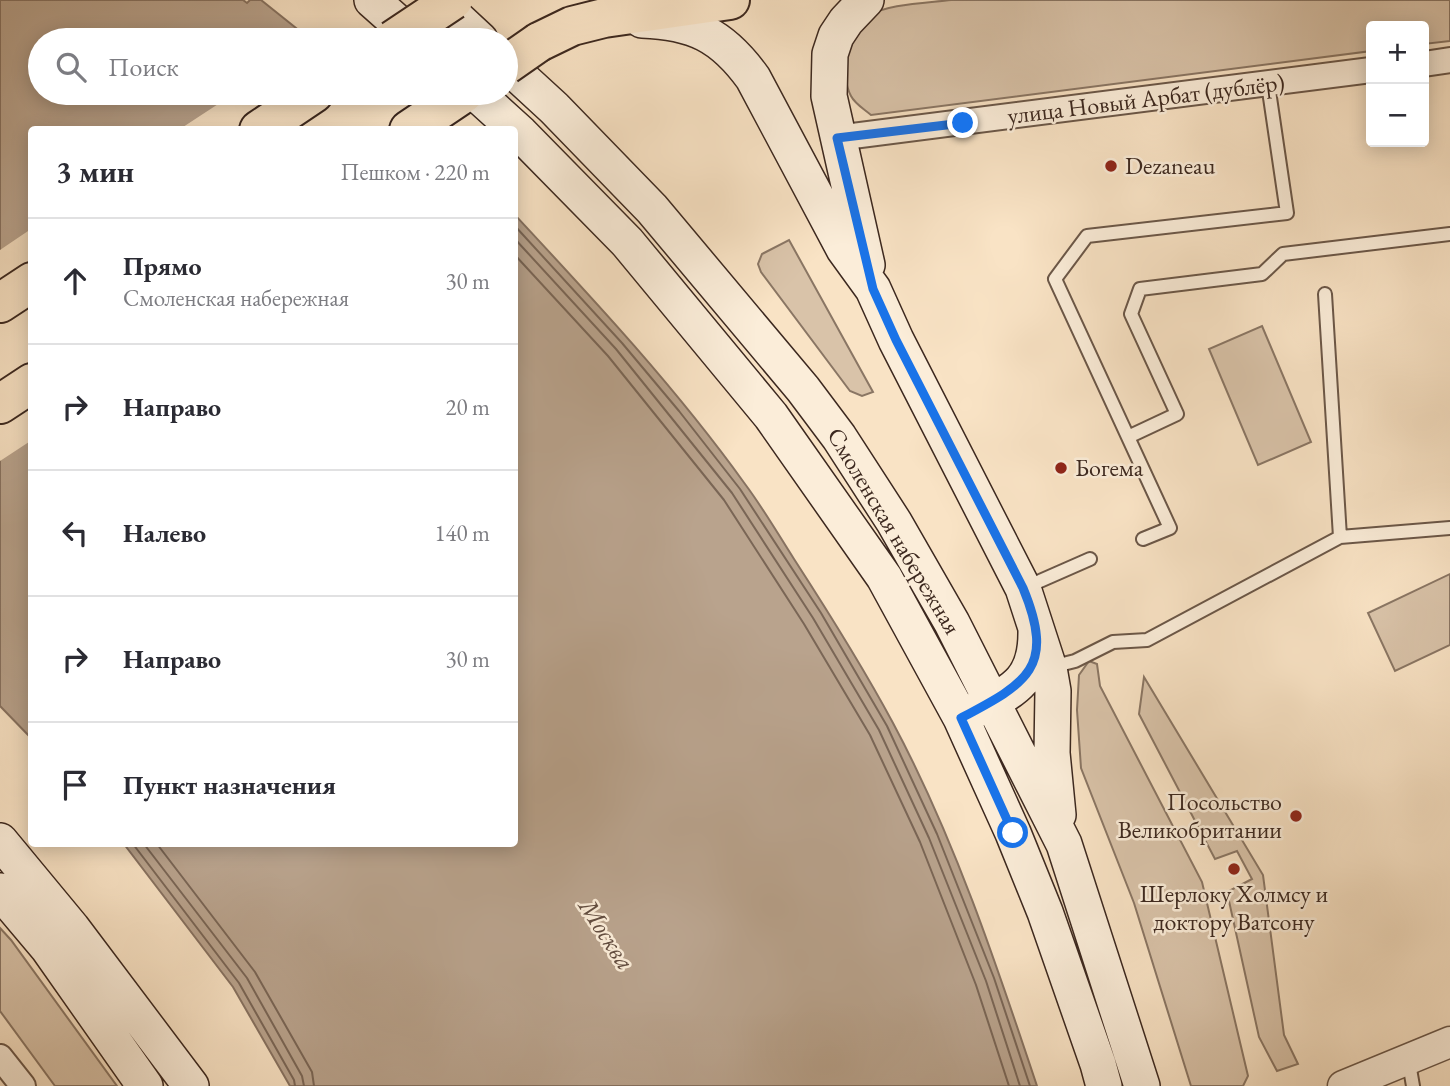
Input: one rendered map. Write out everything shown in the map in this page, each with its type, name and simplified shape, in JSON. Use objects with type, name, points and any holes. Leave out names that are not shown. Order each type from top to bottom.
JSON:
[{"type":"main road","points":[[372,0],[404,28]]},
{"type":"main road","points":[[437,0],[467,28]]},
{"type":"main road","points":[[411,28],[453,0]]},
{"type":"main road","points":[[518,56],[572,26],[604,18],[730,0]]},
{"type":"main road","points":[[866,0],[846,21],[836,36],[830,54],[829,96],[837,138],[873,289],[896,340],[1023,588],[1036,623],[1053,691],[1052,753],[1064,844]]},
{"type":"main road","points":[[604,18],[666,21],[695,27],[721,42],[739,59],[753,78],[844,249],[873,289]]},
{"type":"main road","name":"Смоленская набережная","points":[[518,75],[554,108],[652,209],[803,389],[839,437],[894,523],[952,623],[1064,844],[1142,1086]]},
{"type":"main road","points":[[266,126],[296,105]]},
{"type":"main road","points":[[415,126],[446,105]]},
{"type":"main road","name":"Смоленская набережная","points":[[489,105],[512,126]]},
{"type":"main road","name":"Смоленская набережная","points":[[518,131],[627,242],[771,416],[884,578],[961,718],[1013,833],[1045,912],[1104,1086]]},
{"type":"main road","points":[[0,303],[28,285]]},
{"type":"main road","points":[[0,404],[28,386]]},
{"type":"main road","points":[[961,718],[1023,680],[1032,666],[1036,649],[1036,623]]},
{"type":"main road","points":[[0,841],[72,928],[191,1086]]},
{"type":"main road","points":[[0,891],[48,948],[145,1086]]},
{"type":"street","points":[[1429,63],[1450,60]]},
{"type":"street","name":"улица Новый Арбат (дублёр)","points":[[837,138],[1366,72]]},
{"type":"street","points":[[0,1057],[23,1086]]},
{"type":"street","points":[[1342,1086],[1426,1061]]},
{"type":"street","points":[[1369,1086],[1426,1061]]},
{"type":"lane","points":[[1143,539],[1170,528],[1055,279],[1087,236],[1287,213],[1268,84]]},
{"type":"lane","points":[[1128,437],[1177,414],[1131,314],[1140,289],[1262,274],[1283,254],[1450,234]]},
{"type":"lane","points":[[1325,294],[1339,537]]},
{"type":"lane","points":[[1049,668],[1075,661],[1113,642],[1147,640],[1339,537],[1450,528]]},
{"type":"lane","points":[[1023,588],[1090,559]]},
{"type":"shaded area","points":[[951,0],[1450,0],[1450,41],[1429,43],[1429,21],[1366,21],[1366,52],[871,115],[857,104],[848,87],[845,65],[848,43],[852,32],[866,17],[884,9]]},
{"type":"shaded area","points":[[789,240],[873,392],[862,396],[850,391],[761,272],[758,264],[762,254]]},
{"type":"shaded area","points":[[1262,326],[1311,442],[1258,465],[1209,349]]},
{"type":"shaded area","points":[[1450,574],[1450,645],[1395,671],[1368,613]]},
{"type":"shaded area","points":[[1089,661],[1097,664],[1100,686],[1202,882],[1248,1076],[1243,1086],[1191,1086],[1134,903],[1081,768],[1077,710],[1079,675]]},
{"type":"shaded area","points":[[1144,677],[1263,875],[1284,1035],[1298,1064],[1277,1071],[1259,1037],[1227,892],[1252,879],[1237,851],[1215,859],[1139,714]]},
{"type":"shaded area","points":[[0,928],[117,1086],[55,1086],[0,1011]]},
{"type":"water","points":[[0,0],[243,0],[247,3],[250,0],[261,0],[296,28],[28,28],[28,105],[392,105],[419,126],[28,126],[28,735],[0,706]]},
{"type":"water","name":"Москва","points":[[518,218],[634,346],[719,448],[752,493],[858,661],[915,766],[955,856],[990,947],[1037,1086],[290,1086],[233,987],[126,847],[518,847]]},
{"type":"pier","points":[[217,105],[397,105],[422,126],[185,126]]},
{"type":"pier","points":[[28,231],[28,443],[0,461],[0,250]]},
{"type":"place","name":"Dezaneau","points":[[1111,166]]},
{"type":"place","name":"Богема","points":[[1061,468]]},
{"type":"place","name":"Посольство Великобритании","points":[[1296,816]]},
{"type":"place","name":"Шерлоку Холмсу и доктору Ватсону","points":[[1234,869]]},
{"type":"route","points":[[963,123],[837,138],[873,289],[896,340],[1023,588],[1036,623],[1036,649],[1032,666],[1023,680],[1007,693],[961,718],[1013,833]]}]
